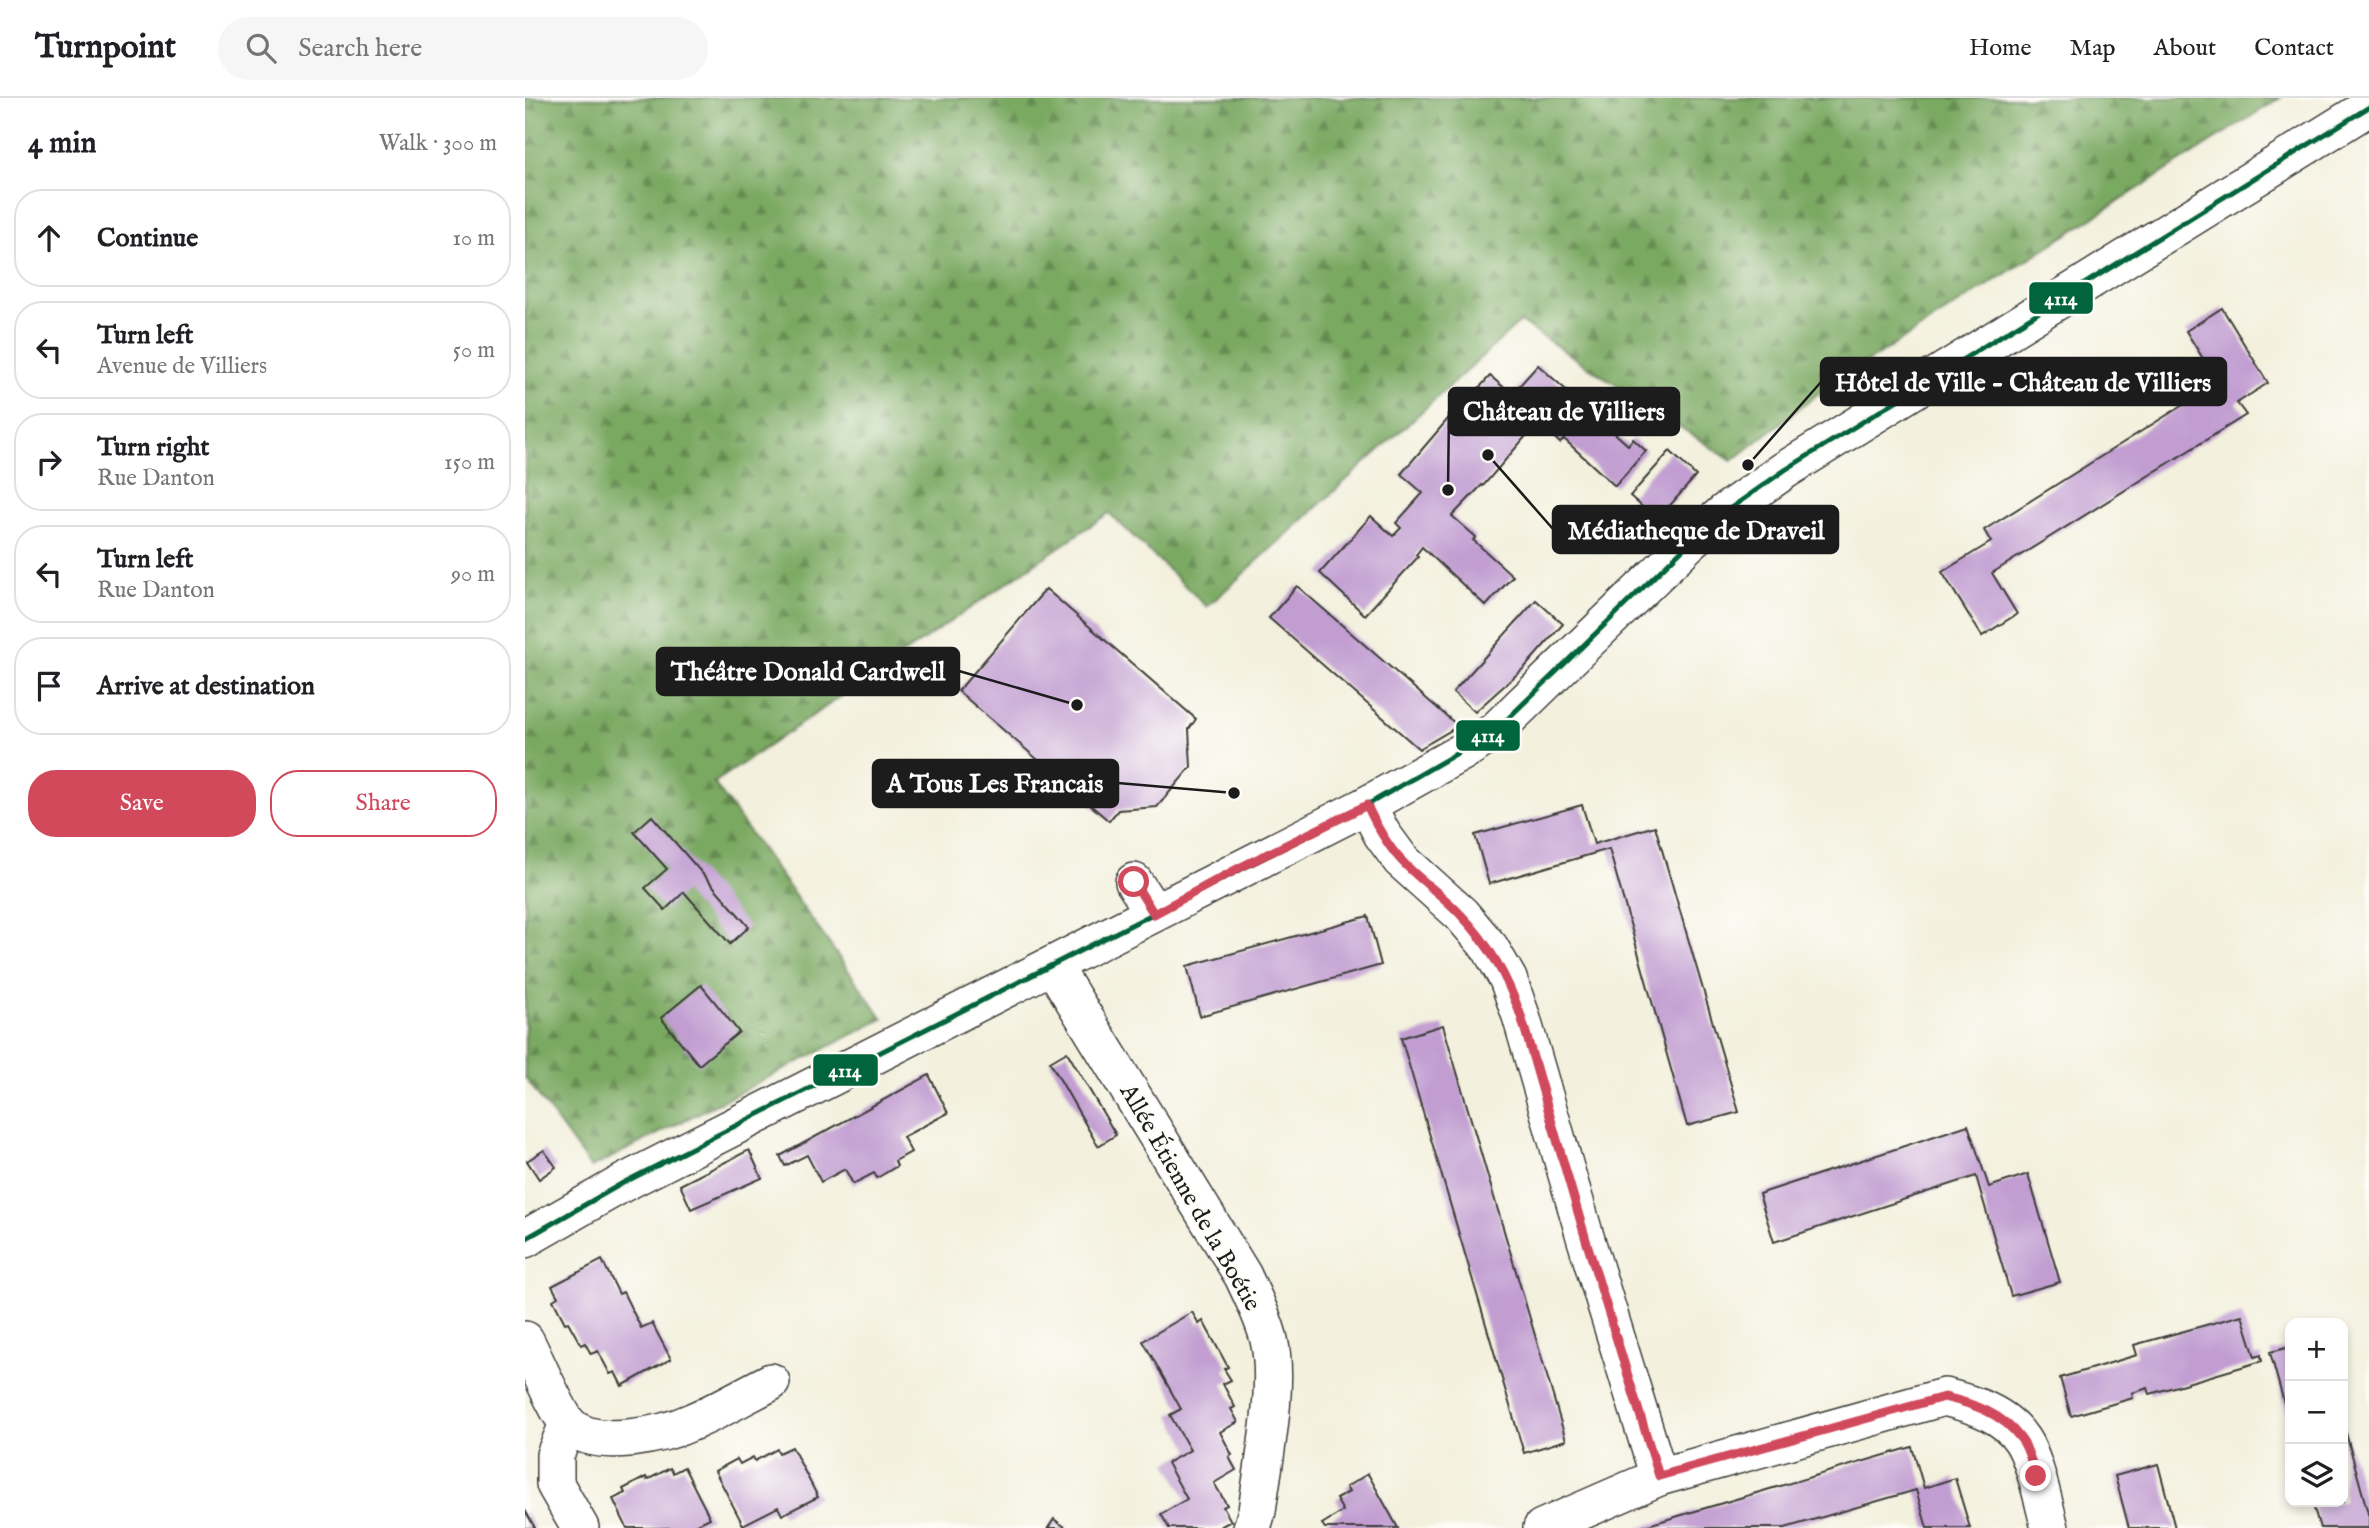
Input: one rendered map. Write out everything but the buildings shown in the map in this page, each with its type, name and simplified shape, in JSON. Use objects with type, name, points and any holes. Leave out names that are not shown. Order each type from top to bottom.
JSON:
[{"type":"street","points":[[525,1238],[623,1182],[1053,966],[1241,867],[1367,805],[1462,752],[1494,732],[1691,541],[1725,512],[1933,377],[2369,107]]},
{"type":"street","points":[[1367,805],[1382,834],[1401,860],[1461,914],[1490,948],[1508,979],[1659,1476]]},
{"type":"street","points":[[1134,882],[1154,914]]},
{"type":"street","name":"Allée Étienne de la Boétie","points":[[1053,966],[1243,1276],[1263,1319],[1272,1358],[1271,1390],[1257,1511],[1252,1528]]},
{"type":"street","points":[[525,1340],[568,1424],[584,1436],[600,1439],[643,1436],[692,1422],[771,1382]]},
{"type":"street","points":[[1542,1528],[1659,1476],[1944,1397],[1975,1404],[2002,1419],[2023,1440],[2050,1528]]},
{"type":"street","points":[[568,1424],[555,1455],[555,1484],[580,1528]]},
{"type":"green space","points":[[525,98],[2280,98],[1819,393],[1732,461],[1520,322],[1207,607],[1109,513],[714,783],[883,1019],[591,1168],[525,1077]]},
{"type":"transit line","name":"4114","points":[[525,1239],[623,1183],[1367,805],[1494,732],[1691,541],[1725,512],[1785,470],[2369,107]]},
{"type":"place","name":"Médiatheque de Draveil","points":[[1488,455]]},
{"type":"place","name":"Hôtel de Ville - Château de Villiers","points":[[1748,465]]},
{"type":"place","name":"Château de Villiers","points":[[1448,490]]},
{"type":"place","name":"Théâtre Donald Cardwell","points":[[1077,705]]},
{"type":"place","name":"A Tous Les Francais","points":[[1234,793]]},
{"type":"route","points":[[1134,882],[1154,914],[1241,867],[1367,805],[1382,834],[1401,860],[1461,914],[1490,948],[1508,979],[1659,1476],[1944,1397],[1975,1404],[2002,1419],[2023,1440],[2036,1476]]}]
